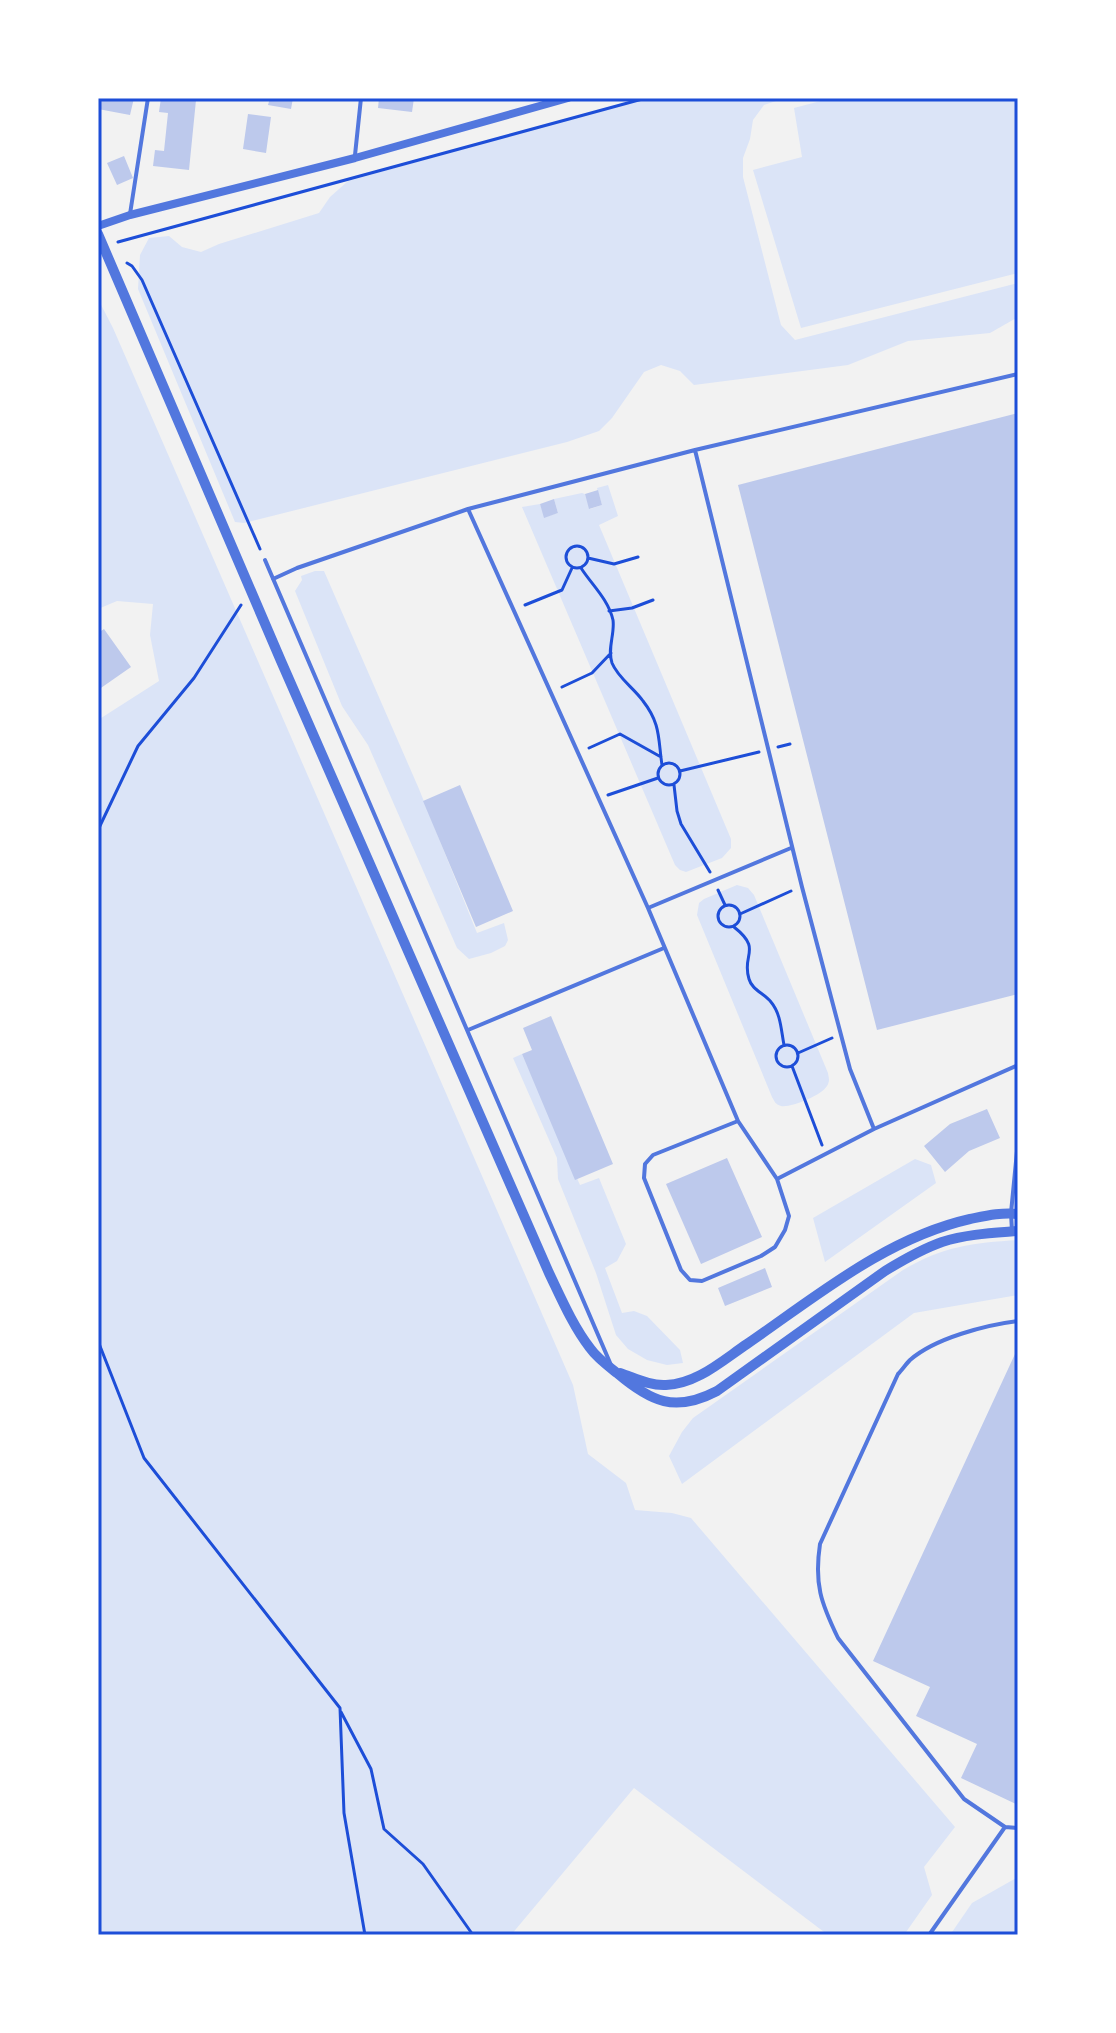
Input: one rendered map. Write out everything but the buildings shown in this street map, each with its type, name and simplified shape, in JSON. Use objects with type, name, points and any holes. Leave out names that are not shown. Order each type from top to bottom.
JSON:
[{"type":"street","points":[[98,226],[566,98]]},
{"type":"street","points":[[98,234],[549,1273],[591,1350],[638,1391],[670,1403],[687,1403],[717,1391],[885,1271],[908,1258],[941,1243],[970,1235],[1015,1231]]},
{"type":"street","points":[[614,1370],[653,1384],[667,1385],[689,1380],[900,1243],[962,1221],[1015,1213]]},
{"type":"street","points":[[655,1398],[693,1385],[714,1366]]},
{"type":"lane","points":[[130,215],[148,98]]},
{"type":"lane","points":[[355,158],[361,98]]},
{"type":"lane","points":[[273,579],[468,509],[695,450],[1018,374]]},
{"type":"lane","points":[[695,450],[791,848],[850,1069],[874,1129]]},
{"type":"lane","points":[[468,509],[648,908],[738,1121],[777,1179],[789,1216],[775,1247],[702,1281],[690,1280],[681,1270],[644,1178],[645,1164],[653,1155],[738,1121]]},
{"type":"lane","points":[[265,560],[614,1370]]},
{"type":"lane","points":[[648,908],[791,848]]},
{"type":"lane","points":[[468,1030],[664,948]]},
{"type":"lane","points":[[777,1179],[874,1129],[1018,1065]]},
{"type":"lane","points":[[1015,1231],[1018,1141]]},
{"type":"lane","points":[[1018,1321],[1000,1323],[948,1339],[909,1360],[898,1374],[820,1544],[817,1575],[825,1612],[838,1638],[964,1799],[1005,1827],[1018,1828]]},
{"type":"lane","points":[[929,1935],[1005,1827]]},
{"type":"path","points":[[103,246],[646,98]]},
{"type":"path","points":[[121,259],[132,266],[142,280],[265,560]]},
{"type":"path","points":[[581,546],[587,551],[588,558],[581,568],[572,568],[565,557],[570,548],[581,546]]},
{"type":"path","points":[[588,558],[614,564],[638,557]]},
{"type":"path","points":[[514,610],[562,590],[572,568]]},
{"type":"path","points":[[581,568],[604,598],[609,611],[613,630],[611,661],[652,713],[660,738],[662,765],[658,778],[662,784],[674,785]]},
{"type":"path","points":[[98,830],[138,746],[194,678],[251,590]]},
{"type":"path","points":[[609,611],[632,608],[653,600]]},
{"type":"path","points":[[551,692],[592,673],[611,653]]},
{"type":"path","points":[[578,753],[620,734],[661,757]]},
{"type":"path","points":[[680,771],[790,744]]},
{"type":"path","points":[[662,765],[673,764],[680,771]]},
{"type":"path","points":[[680,771],[674,785],[681,824],[706,863],[725,905]]},
{"type":"path","points":[[599,798],[658,778]]},
{"type":"path","points":[[740,914],[802,887]]},
{"type":"path","points":[[725,905],[733,906],[740,914],[734,927],[726,928],[718,920],[718,913],[725,905]]},
{"type":"path","points":[[734,927],[751,947],[750,982],[774,1006],[784,1045]]},
{"type":"path","points":[[798,1053],[841,1034]]},
{"type":"path","points":[[784,1045],[791,1045],[798,1053],[798,1061],[792,1066],[785,1067],[776,1060],[778,1049],[784,1045]]},
{"type":"path","points":[[792,1066],[826,1154]]},
{"type":"path","points":[[98,1341],[144,1458],[340,1708],[371,1769],[384,1829],[423,1864],[473,1935]]},
{"type":"path","points":[[340,1708],[344,1813],[365,1935]]},
{"type":"shaded area","points":[[646,98],[793,98],[764,105],[753,120],[743,158],[743,177],[781,325],[795,340],[1018,283],[1018,317],[990,333],[908,341],[848,365],[694,385],[680,371],[661,365],[644,372],[612,418],[599,431],[567,442],[244,523],[235,522],[138,289],[140,255],[149,238],[169,236],[182,247],[201,252],[319,213],[330,197],[348,181]]},
{"type":"shaded area","points":[[832,98],[1018,98],[1018,273],[801,328],[753,170],[802,157],[794,108]]},
{"type":"shaded area","points":[[98,299],[573,1385],[588,1454],[626,1483],[635,1510],[691,1518],[955,1827],[924,1867],[932,1895],[904,1935],[828,1935],[634,1788],[511,1935],[98,1935],[98,720],[159,681],[150,635],[153,604],[117,601],[98,609]]},
{"type":"shaded area","points":[[608,485],[618,516],[599,525],[731,839],[731,848],[722,858],[686,872],[675,865],[522,507],[540,504],[545,517],[558,513],[554,499],[582,493],[590,509],[602,505],[597,488]]},
{"type":"shaded area","points":[[324,571],[419,789],[477,933],[504,923],[508,940],[505,946],[491,953],[469,959],[457,948],[368,745],[342,706],[295,591],[302,580],[301,576]]},
{"type":"shaded area","points":[[737,885],[748,888],[754,895],[828,1073],[829,1081],[824,1090],[792,1105],[779,1105],[772,1097],[697,915],[699,903],[704,899]]},
{"type":"shaded area","points":[[522,1054],[580,1185],[599,1178],[626,1244],[617,1261],[605,1268],[622,1313],[634,1311],[647,1316],[680,1350],[683,1363],[667,1365],[647,1360],[628,1349],[616,1335],[596,1273],[558,1179],[557,1158],[513,1058]]},
{"type":"shaded area","points":[[915,1159],[931,1165],[936,1183],[825,1262],[813,1218]]},
{"type":"shaded area","points":[[1018,1240],[1018,1295],[914,1313],[682,1484],[669,1456],[693,1418],[903,1270],[959,1247]]},
{"type":"shaded area","points":[[1018,1877],[1018,1935],[950,1935],[972,1903]]}]
